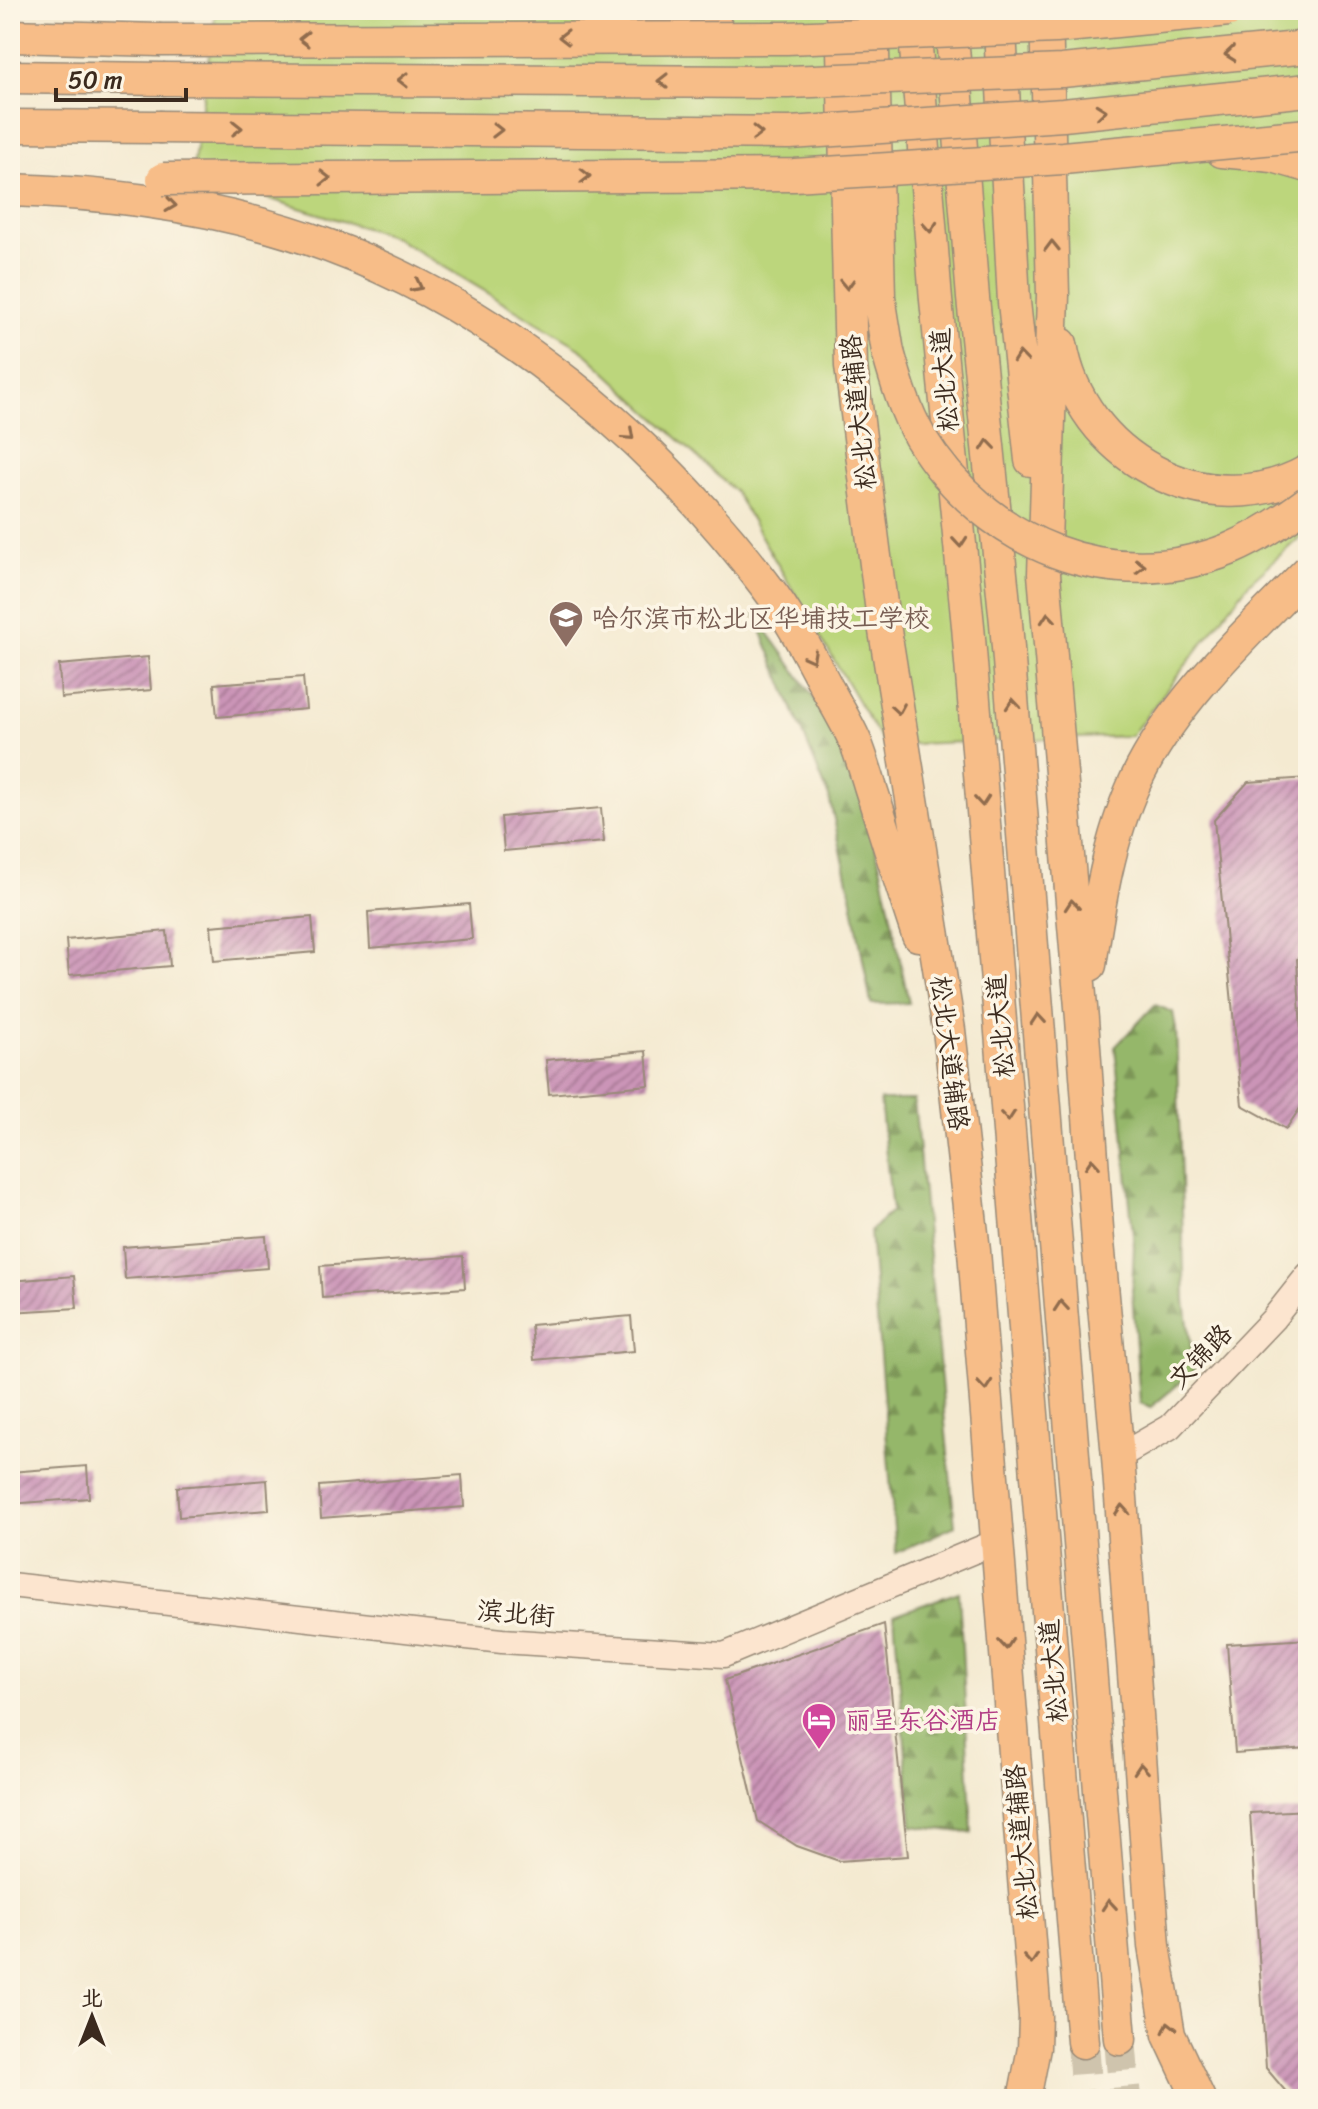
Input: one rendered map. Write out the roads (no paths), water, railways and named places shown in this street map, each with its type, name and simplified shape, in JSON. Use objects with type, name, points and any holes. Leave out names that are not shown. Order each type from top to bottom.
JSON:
[{"type":"highway","points":[[622,10],[680,23],[819,36]]},
{"type":"highway","name":"松北大道辅路","points":[[842,10],[851,366],[882,612],[949,1030],[974,1251],[1035,2016],[1034,2048],[1024,2099]]},
{"type":"highway","points":[[872,10],[879,297],[888,352],[903,400],[920,437],[964,493],[1030,542],[1056,553],[1103,564],[1142,566],[1183,562],[1230,549],[1255,537],[1308,502]]},
{"type":"highway","name":"松北大道","points":[[913,10],[936,300],[969,642],[1083,2042]]},
{"type":"highway","name":"松北大道","points":[[950,10],[973,298],[1006,623],[1120,2039]]},
{"type":"highway","points":[[999,10],[1014,302],[1044,574],[1082,1019],[1154,1946],[1169,2035],[1199,2099]]},
{"type":"highway","points":[[1044,574],[1053,295],[1046,10]]},
{"type":"highway","points":[[10,36],[159,40],[819,36],[1056,27],[1229,10]]},
{"type":"highway","points":[[10,77],[788,82],[1062,71],[1308,47]]},
{"type":"highway","points":[[10,126],[790,133],[1063,115],[1308,90]]},
{"type":"highway","points":[[1063,158],[1308,135]]},
{"type":"highway","points":[[10,173],[163,179],[794,175],[1229,151],[1273,156],[1308,166]]},
{"type":"highway","points":[[10,190],[92,195],[202,210],[240,218],[332,247],[470,315],[587,399],[623,430],[687,492],[729,539],[768,588],[800,636],[855,741],[949,1030]]},
{"type":"highway","points":[[1053,295],[1062,353],[1077,394],[1100,430],[1133,459],[1169,480],[1207,489],[1264,487],[1308,471]]},
{"type":"highway","points":[[1082,1019],[1107,867],[1119,822],[1136,781],[1179,710],[1308,571]]},
{"type":"highway","points":[[1072,1440],[1098,1242]]},
{"type":"highway","points":[[974,1251],[1037,1475]]},
{"type":"street","name":"文锦路","points":[[1118,1457],[1170,1427],[1273,1319],[1308,1275]]},
{"type":"street","name":"滨北街","points":[[10,1585],[502,1641],[724,1655],[998,1541]]},
{"type":"tunnel","points":[[1120,2039],[1125,2099]]},
{"type":"tunnel","points":[[1083,2042],[1087,2099]]},
{"type":"place","name":"哈尔滨市松北区华埔技工学校","points":[[566,649]]},
{"type":"place","name":"丽呈东谷酒店","points":[[819,1751]]}]
